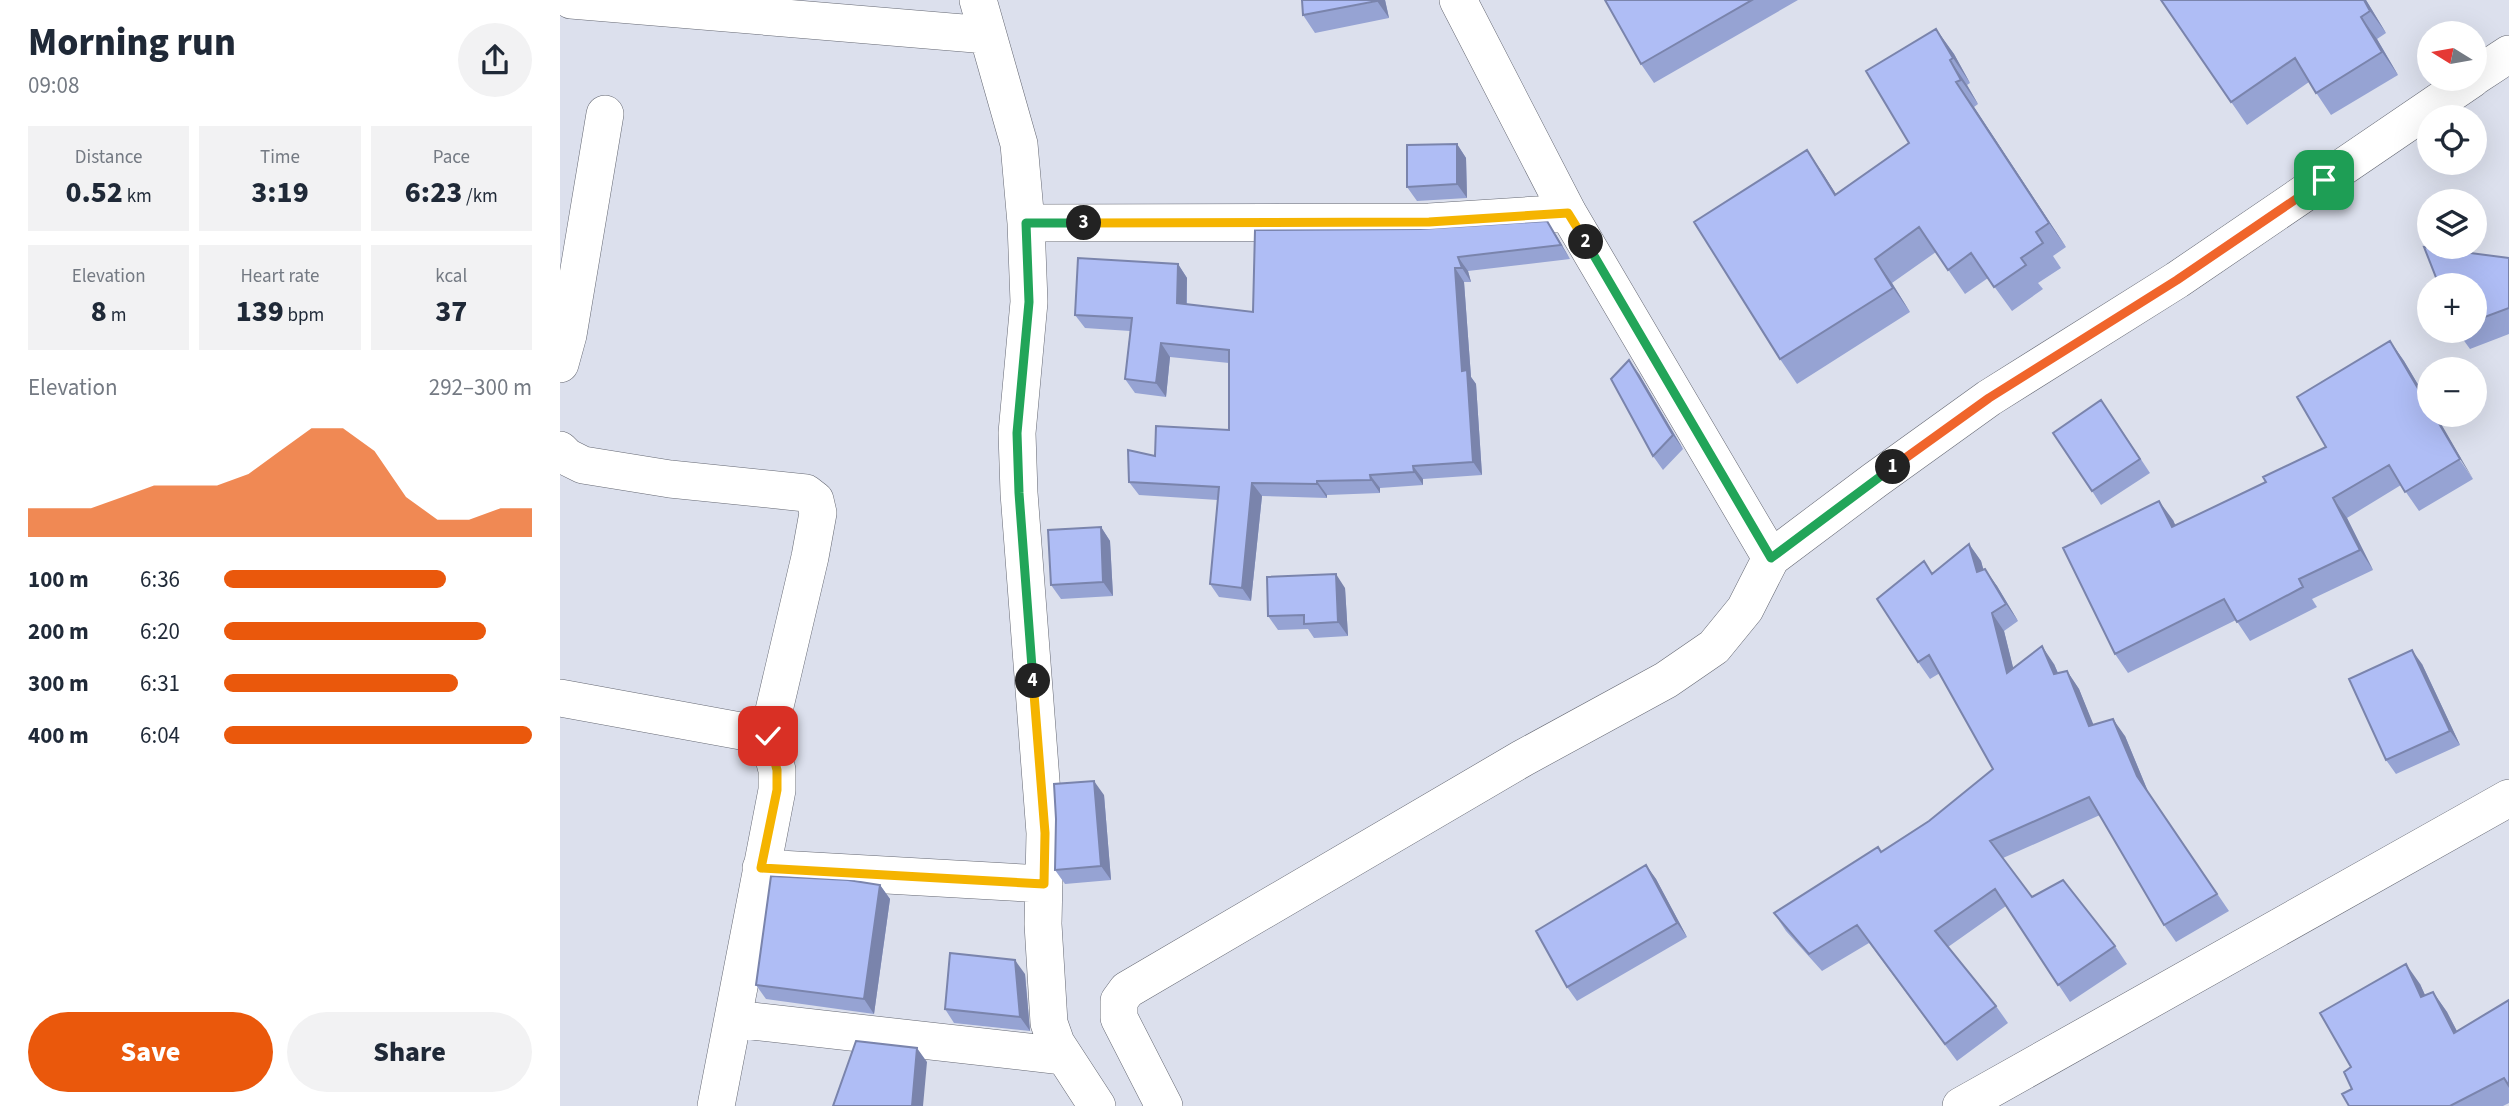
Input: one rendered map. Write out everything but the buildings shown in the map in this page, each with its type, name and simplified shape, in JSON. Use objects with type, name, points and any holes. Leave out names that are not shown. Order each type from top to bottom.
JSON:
[{"type":"street","points":[[571,0],[739,7],[988,35]]},
{"type":"street","points":[[978,0],[1019,144],[1026,223],[1029,302],[1017,433],[1019,493],[1045,833],[1044,937],[1049,1023],[1056,1044],[1097,1106]]},
{"type":"street","points":[[1458,0],[1568,213],[1771,558]]},
{"type":"street","points":[[2487,69],[2509,54]]},
{"type":"street","points":[[1164,1106],[1119,1018],[1119,1000],[1126,990],[1522,758],[1666,680],[1714,647],[1745,609],[1771,558],[1875,480],[1989,398],[2177,280],[2454,91]]},
{"type":"street","points":[[560,363],[568,335],[605,114]]},
{"type":"street","points":[[1026,223],[1429,222],[1568,213]]},
{"type":"street","points":[[560,450],[567,457],[583,464],[670,479],[789,490],[806,494],[815,500],[818,513],[810,557],[768,736],[777,770],[777,790],[716,1106]]},
{"type":"street","points":[[560,698],[768,736]]},
{"type":"street","points":[[1961,1106],[2509,798]]},
{"type":"street","points":[[761,868],[1044,884]]},
{"type":"street","points":[[734,1019],[1063,1056]]},
{"type":"route","points":[[768,736],[777,770],[777,790],[761,868],[1044,884],[1045,833],[1019,493],[1017,433],[1029,302],[1026,223],[1429,222],[1568,213],[1771,558],[1989,398],[2177,280],[2324,180]]}]
